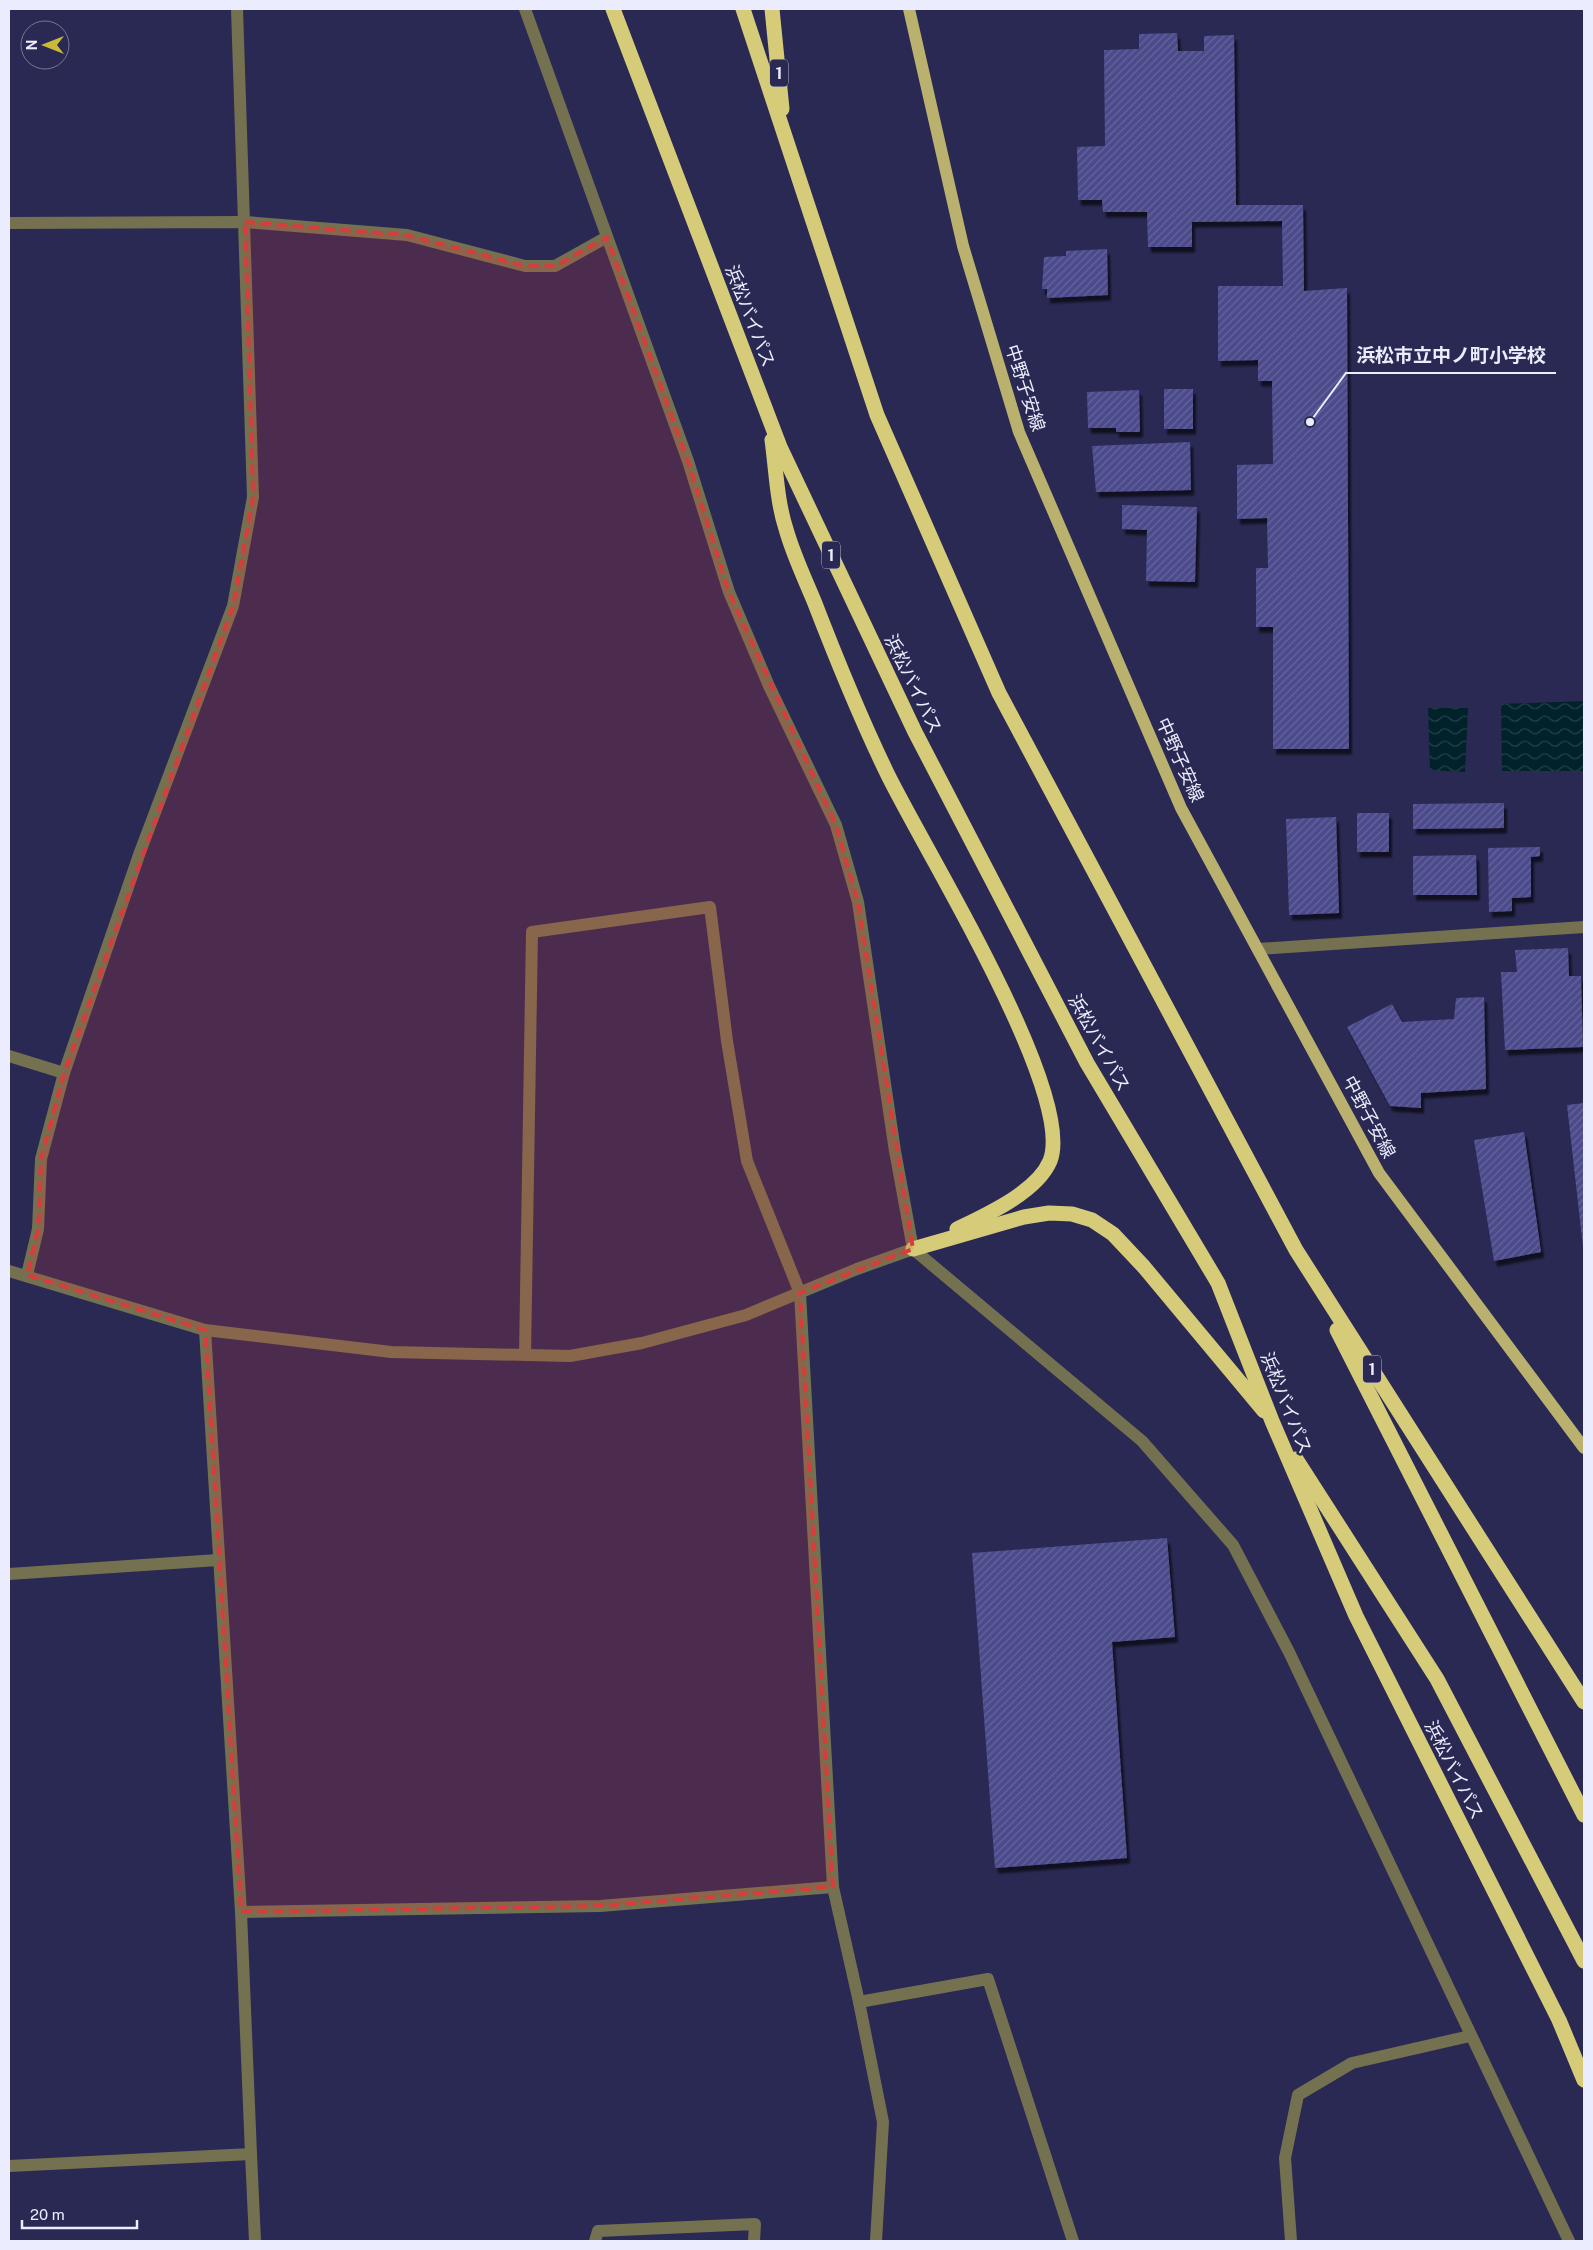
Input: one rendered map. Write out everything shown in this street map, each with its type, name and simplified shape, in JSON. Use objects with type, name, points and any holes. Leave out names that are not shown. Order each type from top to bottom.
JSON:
[{"type":"highway","name":"浜松バイパス","points":[[613,9],[769,419],[915,732],[1087,1063],[1218,1283],[1272,1421],[1356,1616],[1559,2020],[1584,2080]]},
{"type":"highway","name":"1","points":[[772,9],[785,137]]},
{"type":"highway","name":"1","points":[[743,10],[876,415],[999,692],[1296,1250],[1584,1702]]},
{"type":"highway","points":[[769,419],[785,528],[832,648],[886,772],[992,969],[1034,1065],[1045,1096],[1053,1136],[1050,1161],[1031,1186],[995,1211],[913,1249]]},
{"type":"highway","points":[[913,1249],[1024,1217],[1049,1213],[1072,1214],[1092,1220],[1114,1234],[1144,1267],[1272,1421]]},
{"type":"highway","points":[[1296,1250],[1584,1815]]},
{"type":"highway","name":"1","points":[[1272,1421],[1437,1679],[1584,1962]]},
{"type":"main road","name":"中野子安線","points":[[909,9],[963,246],[1020,432],[1181,808],[1379,1173],[1584,1448]]},
{"type":"street","points":[[28,1275],[38,1229],[41,1159],[64,1073],[140,852],[233,606],[253,498],[237,9]]},
{"type":"street","points":[[525,9],[688,461],[729,592],[769,686],[836,825],[858,902],[895,1151],[913,1249],[1142,1441],[1234,1545],[1289,1652],[1569,2241]]},
{"type":"street","points":[[9,223],[245,222],[407,235],[525,266],[555,266],[607,237]]},
{"type":"street","points":[[525,1355],[532,932],[710,908],[727,1041],[747,1161],[800,1293],[833,1887],[883,2122],[876,2241]]},
{"type":"street","points":[[1258,949],[1584,927]]},
{"type":"street","points":[[9,1056],[64,1073]]},
{"type":"street","points":[[9,1271],[28,1275],[205,1330],[391,1352],[570,1356],[642,1343],[746,1315],[857,1269],[913,1249]]},
{"type":"street","points":[[205,1330],[241,1912],[254,2241]]},
{"type":"street","points":[[9,1574],[218,1560]]},
{"type":"street","points":[[241,1912],[600,1906],[833,1887]]},
{"type":"street","points":[[859,2002],[988,1979],[1073,2241]]},
{"type":"street","points":[[1291,2241],[1285,2158],[1298,2095],[1352,2062],[1470,2036]]},
{"type":"street","points":[[9,2166],[251,2154]]},
{"type":"street","points":[[595,2241],[598,2231],[755,2224],[754,2241]]},
{"type":"highlighted area","points":[[245,222],[407,235],[525,266],[555,266],[607,237],[688,461],[729,592],[836,825],[858,902],[913,1249],[800,1293],[833,1887],[600,1906],[241,1912],[205,1330],[27,1275],[38,1229],[41,1159],[64,1073],[233,606],[253,497]]},
{"type":"water","points":[[1584,701],[1584,771],[1502,771],[1501,704]]},
{"type":"water","points":[[1428,708],[1468,708],[1465,772],[1430,770]]},
{"type":"building","points":[[1177,33],[1178,51],[1204,51],[1204,36],[1234,35],[1236,205],[1303,205],[1304,291],[1347,288],[1349,749],[1273,749],[1273,627],[1256,627],[1256,568],[1268,568],[1267,518],[1237,519],[1237,465],[1273,464],[1272,381],[1258,381],[1258,360],[1218,361],[1218,286],[1283,286],[1282,221],[1192,222],[1192,247],[1148,247],[1147,212],[1103,212],[1102,200],[1078,200],[1077,147],[1105,146],[1104,50],[1139,49],[1139,34]]},
{"type":"building","points":[[1107,249],[1108,295],[1047,298],[1047,289],[1042,289],[1044,257],[1066,256],[1066,251]]},
{"type":"building","points":[[1164,389],[1193,389],[1193,429],[1164,429]]},
{"type":"building","points":[[1139,390],[1140,432],[1116,432],[1116,428],[1088,428],[1087,392]]},
{"type":"building","points":[[1190,442],[1191,490],[1096,492],[1092,446]]},
{"type":"building","points":[[1122,505],[1197,507],[1195,582],[1146,581],[1147,530],[1122,529]]},
{"type":"building","points":[[1504,803],[1504,828],[1413,829],[1413,804]]},
{"type":"building","points":[[1357,813],[1389,813],[1389,852],[1357,852]]},
{"type":"building","points":[[1336,817],[1339,913],[1289,915],[1286,819]]},
{"type":"building","points":[[1540,847],[1540,856],[1531,857],[1531,897],[1512,898],[1512,911],[1489,912],[1488,848]]},
{"type":"building","points":[[1476,855],[1477,895],[1413,895],[1413,856]]},
{"type":"building","points":[[1568,948],[1569,976],[1581,976],[1583,1047],[1505,1050],[1501,972],[1517,972],[1515,950]]},
{"type":"building","points":[[1484,997],[1486,1089],[1421,1093],[1421,1108],[1390,1106],[1347,1027],[1392,1004],[1402,1022],[1454,1019],[1456,998]]},
{"type":"building","points":[[1584,1103],[1584,1247],[1583,1247],[1567,1105]]},
{"type":"building","points":[[1524,1132],[1541,1252],[1494,1261],[1474,1140]]},
{"type":"building","points":[[1167,1538],[1175,1637],[1112,1642],[1127,1858],[995,1868],[972,1553]]},
{"type":"place","name":"浜松市立中ノ町小学校","points":[[1310,422]]}]
